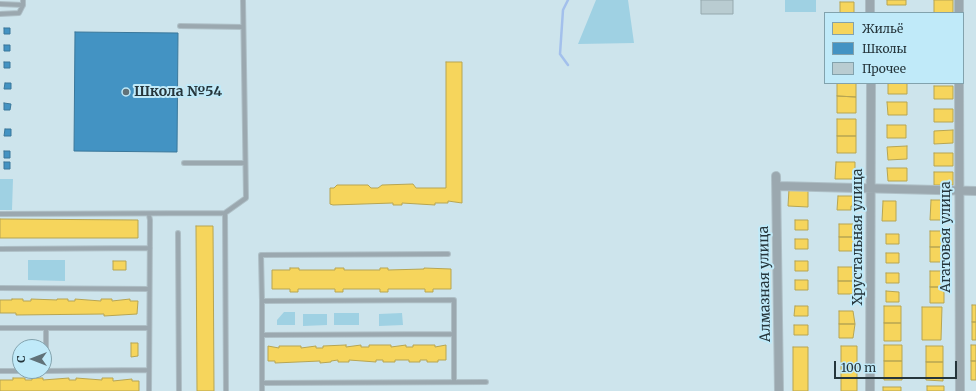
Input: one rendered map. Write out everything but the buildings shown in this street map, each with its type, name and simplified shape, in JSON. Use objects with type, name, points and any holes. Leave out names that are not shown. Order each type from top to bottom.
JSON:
[{"type":"street","points":[[870,0],[870,12]]},
{"type":"street","points":[[959,0],[959,12]]},
{"type":"street","name":"Хрустальная улица","points":[[870,84],[870,391]]},
{"type":"street","name":"Агатовая улица","points":[[959,84],[960,391]]},
{"type":"street","name":"Алмазная улица","points":[[776,176],[779,391]]},
{"type":"street","points":[[777,186],[871,187],[976,191]]},
{"type":"lane","points":[[0,214],[148,215],[225,213],[246,198],[242,0]]},
{"type":"lane","points":[[0,4],[23,2],[20,13],[0,14]]},
{"type":"lane","points":[[180,26],[243,27]]},
{"type":"lane","points":[[184,163],[245,163]]},
{"type":"lane","points":[[225,213],[226,391]]},
{"type":"lane","points":[[148,215],[150,220],[149,391]]},
{"type":"lane","points":[[178,232],[179,391]]},
{"type":"lane","points":[[0,249],[150,248]]},
{"type":"lane","points":[[262,391],[262,255],[448,254]]},
{"type":"lane","points":[[0,288],[149,289]]},
{"type":"lane","points":[[262,301],[454,300],[454,382]]},
{"type":"lane","points":[[0,328],[149,328]]},
{"type":"lane","points":[[46,328],[46,339]]},
{"type":"lane","points":[[262,335],[454,334]]},
{"type":"lane","points":[[52,370],[149,370]]},
{"type":"lane","points":[[0,371],[12,371]]},
{"type":"lane","points":[[262,383],[486,382]]},
{"type":"shaded area","points":[[596,0],[628,0],[634,43],[578,44]]},
{"type":"shaded area","points":[[785,0],[816,0],[816,12],[785,12]]},
{"type":"shaded area","points":[[0,179],[13,179],[12,210],[0,210]]},
{"type":"shaded area","points":[[28,260],[65,260],[65,281],[28,280]]},
{"type":"shaded area","points":[[284,312],[295,312],[295,325],[277,325],[277,320]]},
{"type":"shaded area","points":[[334,313],[359,313],[359,325],[334,325]]},
{"type":"shaded area","points":[[402,313],[403,325],[379,326],[379,314]]},
{"type":"shaded area","points":[[303,314],[327,314],[327,325],[303,326]]},
{"type":"waterway","points":[[568,0],[563,10],[560,54],[568,65]]},
{"type":"place","name":"Школа №54","points":[[126,92]]}]
